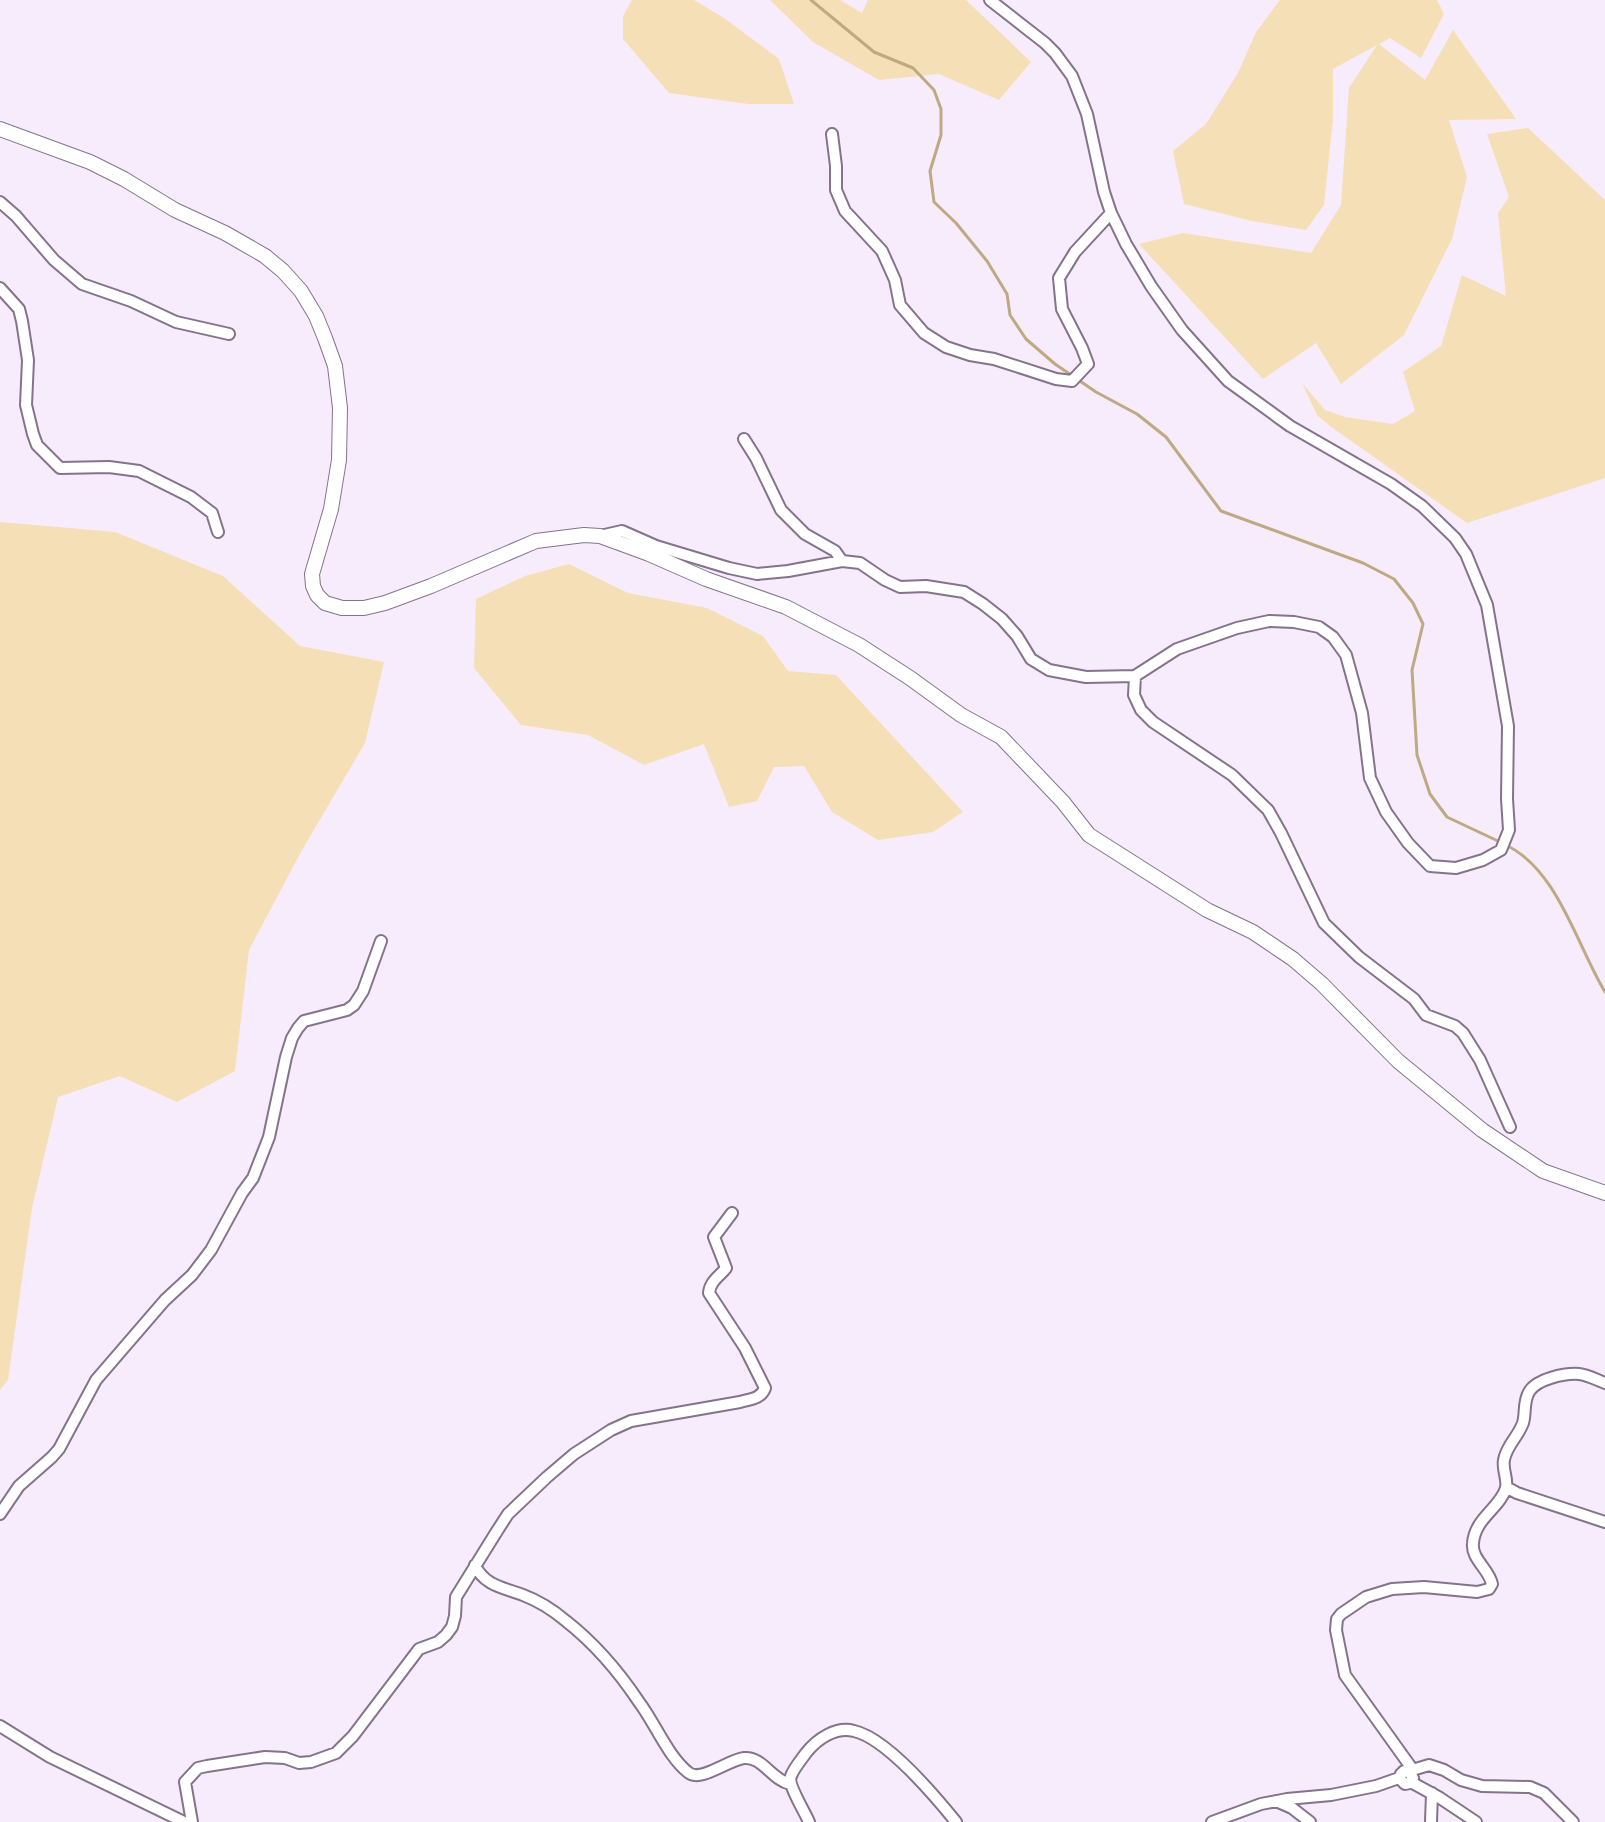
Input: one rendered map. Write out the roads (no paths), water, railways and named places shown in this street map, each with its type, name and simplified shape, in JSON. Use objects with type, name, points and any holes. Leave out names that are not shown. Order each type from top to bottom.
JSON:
[{"type":"main road","points":[[0,129],[90,162],[124,179],[175,210],[225,232],[265,256],[301,291],[316,316],[325,338],[334,366],[340,408],[339,460],[331,509],[312,574],[313,586],[317,595],[325,603],[342,608],[371,607],[431,586],[536,541],[575,535],[600,536],[699,576],[786,607],[859,645],[961,715],[1001,737],[1063,802],[1089,835],[1207,910],[1253,932],[1293,959],[1322,984],[1398,1061],[1482,1130],[1543,1171],[1605,1193]]},
{"type":"street","points":[[600,536],[622,531],[656,546],[757,574],[842,561],[860,563],[900,587],[926,586],[964,592],[1002,619],[1017,636],[1031,659],[1049,669],[1086,677],[1135,675],[1177,649],[1237,628],[1269,621],[1294,622],[1319,627],[1333,638],[1346,655],[1362,713],[1370,778],[1386,812],[1408,843],[1430,866],[1456,868],[1483,860],[1501,850],[1509,830],[1508,726],[1487,605],[1466,554],[1455,538],[1422,506],[1391,484],[1290,426],[1228,381],[1182,330],[1151,286],[1111,213],[1104,192],[1087,114],[1072,76],[1045,43],[990,0]]},
{"type":"street","points":[[832,134],[836,190],[845,211],[882,251],[895,280],[900,305],[924,333],[954,350],[994,359],[1056,379],[1072,381],[1088,364],[1062,309],[1059,278],[1075,252],[1111,213]]},
{"type":"street","points":[[0,202],[10,210],[54,260],[81,284],[131,301],[176,322],[229,334]]},
{"type":"street","points":[[0,288],[19,309],[22,321],[28,360],[26,405],[37,445],[60,468],[109,467],[139,471],[191,497],[212,513],[218,532]]},
{"type":"street","points":[[744,439],[756,458],[781,510],[806,534],[835,551],[842,561]]},
{"type":"street","points":[[1135,675],[1134,695],[1141,710],[1153,722],[1232,775],[1268,810],[1324,923],[1359,957],[1414,999],[1426,1015],[1455,1026],[1463,1034],[1480,1060],[1510,1127]]},
{"type":"street","points":[[0,1514],[19,1486],[59,1449],[96,1380],[165,1300],[192,1275],[210,1250],[259,1166],[269,1137],[277,1094],[292,1038],[304,1022],[347,1010],[354,1005],[363,991],[381,941]]},
{"type":"street","points":[[192,1822],[185,1782],[198,1768],[265,1757],[311,1762],[336,1753],[354,1736],[419,1649],[438,1642],[452,1627],[456,1597],[508,1514],[525,1496],[574,1454],[610,1430],[631,1421],[740,1402],[763,1393],[765,1388],[750,1358],[709,1293],[714,1280],[726,1268],[714,1237],[732,1213]]},
{"type":"street","points":[[1476,1822],[1408,1775],[1345,1675],[1336,1630],[1337,1619],[1366,1598],[1392,1589],[1424,1587],[1477,1592],[1488,1589],[1492,1584],[1491,1579],[1479,1561],[1473,1543],[1477,1528],[1506,1487],[1504,1461],[1508,1448],[1522,1424],[1530,1389],[1567,1374],[1580,1374],[1605,1383]]},
{"type":"street","points":[[1506,1487],[1517,1493],[1605,1522]]},
{"type":"street","points":[[475,1565],[480,1576],[503,1589],[524,1595],[546,1606],[587,1639],[640,1702],[676,1759],[690,1774],[699,1776],[746,1758],[757,1760],[779,1779],[790,1784]]},
{"type":"street","points":[[0,1726],[50,1757],[184,1822]]},
{"type":"street","points":[[809,1822],[790,1784],[791,1775],[810,1749],[828,1734],[838,1731],[853,1731],[878,1743],[938,1800],[956,1822]]},
{"type":"street","points":[[1212,1822],[1276,1800],[1331,1795],[1376,1786],[1429,1765],[1444,1770],[1461,1780],[1482,1786],[1530,1787],[1545,1793],[1573,1822]]},
{"type":"street","points":[[1431,1822],[1432,1793]]},
{"type":"street","points":[[1276,1800],[1292,1808],[1310,1822]]},
{"type":"waterway","points":[[811,0],[874,52],[913,68],[934,90],[941,109],[941,135],[930,171],[934,202],[956,223],[987,261],[1007,294],[1010,315],[1026,339],[1055,364],[1096,392],[1137,414],[1166,437],[1221,511],[1363,563],[1394,579],[1413,603],[1423,624],[1412,670],[1417,755],[1430,794],[1447,817],[1500,842]]},
{"type":"waterway","points":[[1506,845],[1524,857],[1553,890],[1605,992]]}]
